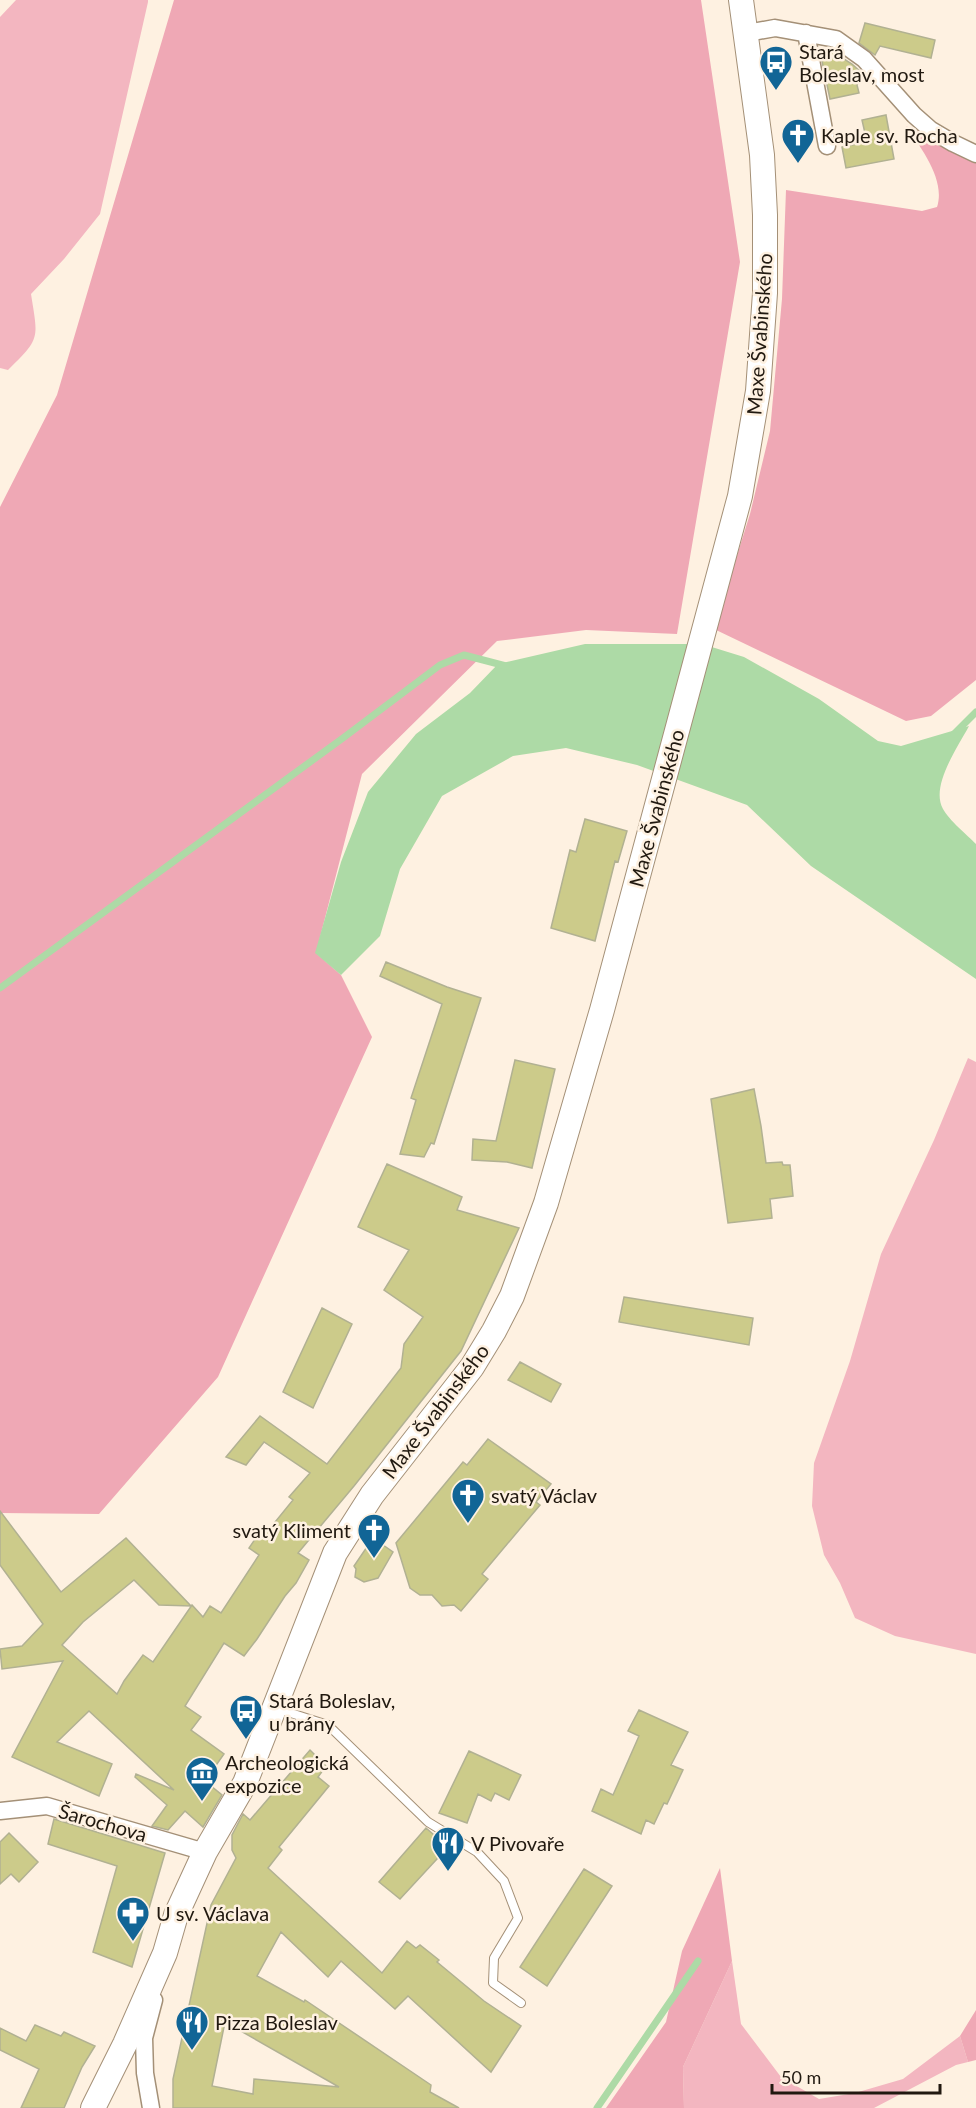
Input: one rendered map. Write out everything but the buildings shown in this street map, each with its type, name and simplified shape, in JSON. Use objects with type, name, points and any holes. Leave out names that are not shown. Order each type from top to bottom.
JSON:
[{"type":"main road","name":"Maxe Švabinského","points":[[205,1852],[246,1783],[335,1553],[372,1495],[472,1367],[512,1296],[546,1203],[565,1139],[740,496],[758,391],[765,293],[762,155],[741,0]]},
{"type":"main road","points":[[93,2108],[126,2044],[165,1953],[176,1915],[205,1852]]},
{"type":"street","points":[[747,33],[776,28],[836,39],[864,59],[914,115],[931,130],[976,154]]},
{"type":"street","points":[[806,33],[827,146]]},
{"type":"street","name":"Šarochova","points":[[0,1811],[47,1806],[205,1852]]},
{"type":"street","points":[[151,2108],[145,2073],[144,2038],[165,1953]]},
{"type":"lane","points":[[274,1708],[328,1725],[428,1821],[477,1852],[504,1881],[518,1918],[494,1958],[493,1983],[521,2003]]},
{"type":"shaded area","points":[[16,0],[148,0],[148,2],[100,214],[64,259],[31,294],[35,337],[32,344],[8,370],[0,368],[0,17]]},
{"type":"shaded area","points":[[174,0],[701,0],[740,262],[677,634],[586,630],[497,641],[362,774],[316,953],[341,975],[372,1037],[218,1377],[99,1514],[0,1513],[0,507],[57,395]]},
{"type":"shaded area","points":[[906,126],[976,159],[976,680],[931,716],[906,721],[714,629],[750,514],[770,431],[782,299],[786,190],[922,211],[937,207],[939,197],[935,175],[925,154]]},
{"type":"shaded area","points":[[585,644],[702,644],[744,657],[819,699],[878,741],[901,746],[969,726],[947,767],[940,789],[940,800],[949,818],[976,844],[976,979],[811,866],[747,805],[637,765],[566,748],[513,756],[442,796],[400,869],[380,936],[341,975],[315,953],[341,862],[368,792],[416,734],[470,693],[498,664]]},
{"type":"shaded area","points":[[968,1058],[976,1062],[976,1654],[895,1636],[855,1618],[840,1583],[824,1555],[812,1506],[814,1463],[850,1361],[881,1254],[934,1140]]},
{"type":"shaded area","points":[[720,1868],[732,1961],[683,2067],[684,2108],[606,2108],[666,2022],[682,1951]]},
{"type":"shaded area","points":[[732,1961],[741,2024],[781,2077],[819,2099],[855,2093],[903,2079],[960,2036],[968,2062],[956,2065],[874,2108],[684,2108],[683,2067]]},
{"type":"shaded area","points":[[976,2010],[976,2060],[968,2062],[960,2036]]},
{"type":"waterway","points":[[0,988],[440,665],[464,655],[506,666]]},
{"type":"waterway","points":[[954,734],[976,712]]},
{"type":"waterway","points":[[597,2108],[698,1961]]},
{"type":"place","name":"Stará Boleslav, most","points":[[776,91]]},
{"type":"place","name":"Kaple sv. Rocha","points":[[798,164]]},
{"type":"place","name":"svatý Václav","points":[[468,1524]]},
{"type":"place","name":"svatý Kliment","points":[[374,1559]]},
{"type":"place","name":"Stará Boleslav, u brány","points":[[246,1740]]},
{"type":"place","name":"Archeologická expozice","points":[[202,1802]]},
{"type":"place","name":"V Pivovaře","points":[[448,1872]]},
{"type":"place","name":"U sv. Václava","points":[[133,1942]]},
{"type":"place","name":"Pizza Boleslav","points":[[192,2051]]}]
